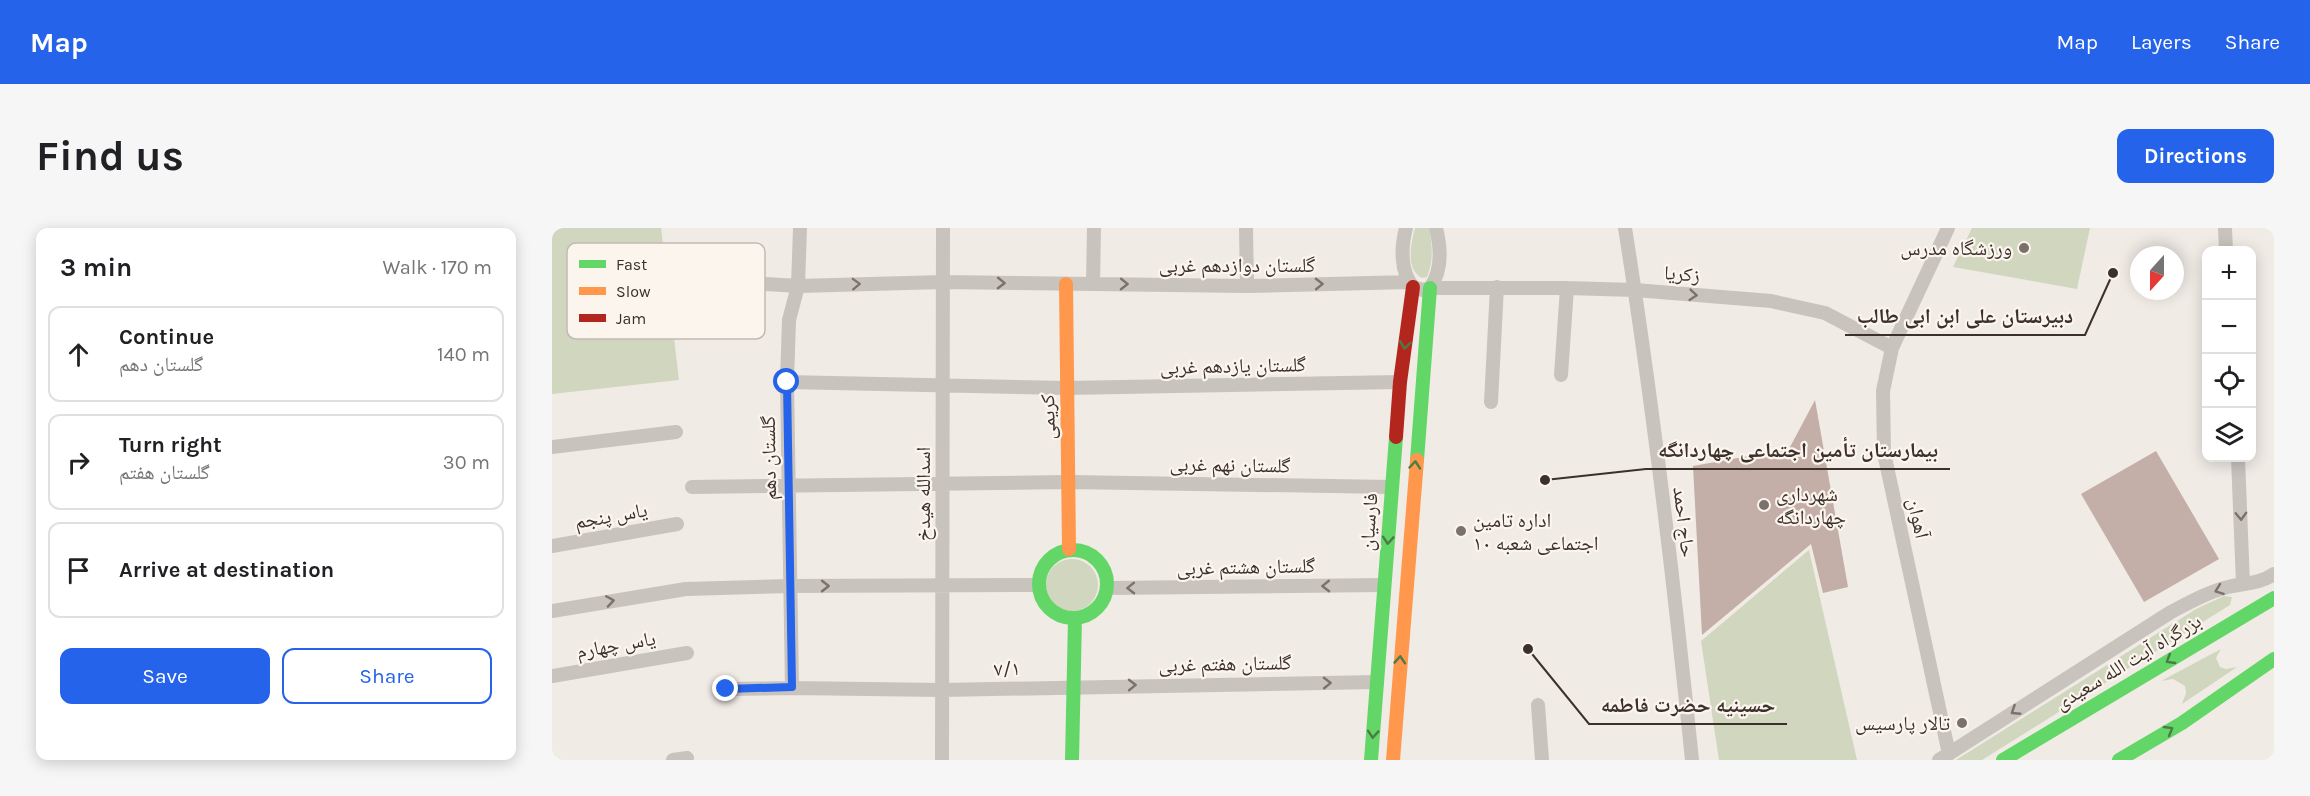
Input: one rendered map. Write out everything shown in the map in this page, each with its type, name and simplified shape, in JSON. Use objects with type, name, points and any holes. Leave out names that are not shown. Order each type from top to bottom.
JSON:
[{"type":"main road","name":"کریمی","points":[[1066,284],[1069,549]]},
{"type":"main road","name":"فارسیان","points":[[1371,760],[1391,487],[1411,285]]},
{"type":"main road","points":[[1393,760],[1430,288]]},
{"type":"main road","points":[[1069,549],[1089,553],[1097,560],[1107,578],[1104,599],[1096,609],[1075,618],[1063,617],[1053,612],[1044,603],[1038,585],[1041,570],[1048,560],[1057,553],[1069,549]]},
{"type":"main road","name":"بزرگراه آیت الله سعیدی","points":[[2003,760],[2274,597]]},
{"type":"main road","points":[[1072,760],[1075,618]]},
{"type":"main road","points":[[2119,760],[2182,723],[2274,659]]},
{"type":"street","name":"گلستان دهم","points":[[792,687],[787,382],[789,320],[798,286],[800,228]]},
{"type":"street","name":"اسدالله هیدخ","points":[[942,760],[943,228]]},
{"type":"street","points":[[1093,284],[1094,228]]},
{"type":"street","points":[[1246,228],[1248,286]]},
{"type":"street","points":[[1406,228],[1404,269],[1411,285]]},
{"type":"street","points":[[1430,288],[1438,272],[1439,244],[1436,228]]},
{"type":"street","name":"حاج احمد","points":[[1625,228],[1682,659],[1692,760]]},
{"type":"street","name":"آهوان","points":[[1944,757],[1884,453],[1883,391],[1892,348],[1948,228]]},
{"type":"street","points":[[2225,228],[2226,246]]},
{"type":"street","points":[[1438,272],[1459,287]]},
{"type":"street","name":"گلستان دوازدهم غربی","points":[[765,284],[798,286],[943,282],[1248,286],[1411,285],[1423,290],[1430,288]]},
{"type":"street","points":[[1491,402],[1497,287]]},
{"type":"street","name":"زکریا","points":[[1430,288],[1635,290],[1771,301],[1825,313],[1892,348]]},
{"type":"street","points":[[1561,375],[1567,288]]},
{"type":"street","name":"گلستان یازدهم غربی","points":[[787,382],[1067,388],[1400,382]]},
{"type":"street","points":[[552,447],[676,432]]},
{"type":"street","points":[[2238,462],[2243,584]]},
{"type":"street","name":"گلستان نهم غربی","points":[[692,487],[1069,482],[1391,487]]},
{"type":"street","name":"یاس پنجم","points":[[552,546],[677,524]]},
{"type":"street","points":[[1944,757],[2171,612],[2199,597],[2270,577],[2274,597]]},
{"type":"street","points":[[552,611],[686,589],[789,586],[1038,585]]},
{"type":"street","name":"گلستان هشتم غربی","points":[[1107,588],[1384,585]]},
{"type":"street","name":"یاس چهارم","points":[[552,676],[687,653]]},
{"type":"street","name":"گلستان هفتم غربی","points":[[1073,686],[1377,682]]},
{"type":"street","name":"۷/۱","points":[[726,689],[792,687],[942,690],[1073,686]]},
{"type":"street","points":[[1538,705],[1542,760]]},
{"type":"green space","points":[[552,228],[661,228],[663,243],[567,243],[567,339],[674,339],[679,380],[552,394]]},
{"type":"green space","points":[[1415,228],[1429,228],[1431,240],[1431,265],[1427,277],[1422,278],[1413,269],[1411,262]]},
{"type":"green space","name":"ورزشگاه مدرس","points":[[1972,228],[2090,228],[2077,289],[1953,267]]},
{"type":"green space","points":[[1809,550],[1857,760],[1719,760],[1701,641]]},
{"type":"green space","points":[[1072,559],[1086,563],[1094,571],[1098,585],[1094,599],[1086,607],[1072,611],[1058,607],[1050,599],[1046,585],[1050,571],[1058,563]]},
{"type":"green space","points":[[2224,596],[2232,597],[2230,605],[1982,760],[1956,760],[2196,609]]},
{"type":"green space","points":[[2221,649],[2216,658],[2220,667],[2226,669],[2237,667],[2182,704],[2186,693],[2185,686],[2173,679],[2161,681]]},
{"type":"building","name":"شهرداری چهاردانگه","points":[[1815,400],[1848,587],[1823,593],[1811,544],[1702,635],[1693,466],[1789,449]]},
{"type":"building","points":[[2156,451],[2219,559],[2144,602],[2081,494]]},
{"type":"traffic: fast","points":[[1417,460],[1430,288]]},
{"type":"traffic: fast","points":[[1371,760],[1396,437]]},
{"type":"traffic: fast","points":[[1080,550],[1092,556],[1101,565],[1107,577],[1107,584],[1105,597],[1097,608],[1080,618],[1066,618],[1049,608],[1041,597],[1039,577],[1049,560],[1060,552],[1080,550]]},
{"type":"traffic: fast","points":[[2003,760],[2274,598]]},
{"type":"traffic: fast","points":[[1072,760],[1075,618]]},
{"type":"traffic: fast","points":[[2119,760],[2182,723],[2274,659]]},
{"type":"traffic: slow","points":[[1066,284],[1069,549]]},
{"type":"traffic: slow","points":[[1393,760],[1417,460]]},
{"type":"traffic: jam","points":[[1396,437],[1400,382],[1413,287]]},
{"type":"place","name":"ورزشگاه مدرس","points":[[2024,248]]},
{"type":"place","name":"دبیرستان علی ابن ابی طالب","points":[[2113,273]]},
{"type":"place","name":"بیمارستان تأمین اجتماعی چهاردانگه","points":[[1545,480]]},
{"type":"place","name":"شهرداری چهاردانگه","points":[[1764,505]]},
{"type":"place","name":"اداره تامین اجتماعی شعبه ۱۰","points":[[1461,531]]},
{"type":"place","name":"حسینیه حضرت فاطمه","points":[[1528,649]]},
{"type":"place","name":"تالار پارسیس","points":[[1962,723]]},
{"type":"route","points":[[726,689],[792,687],[787,382]]}]
